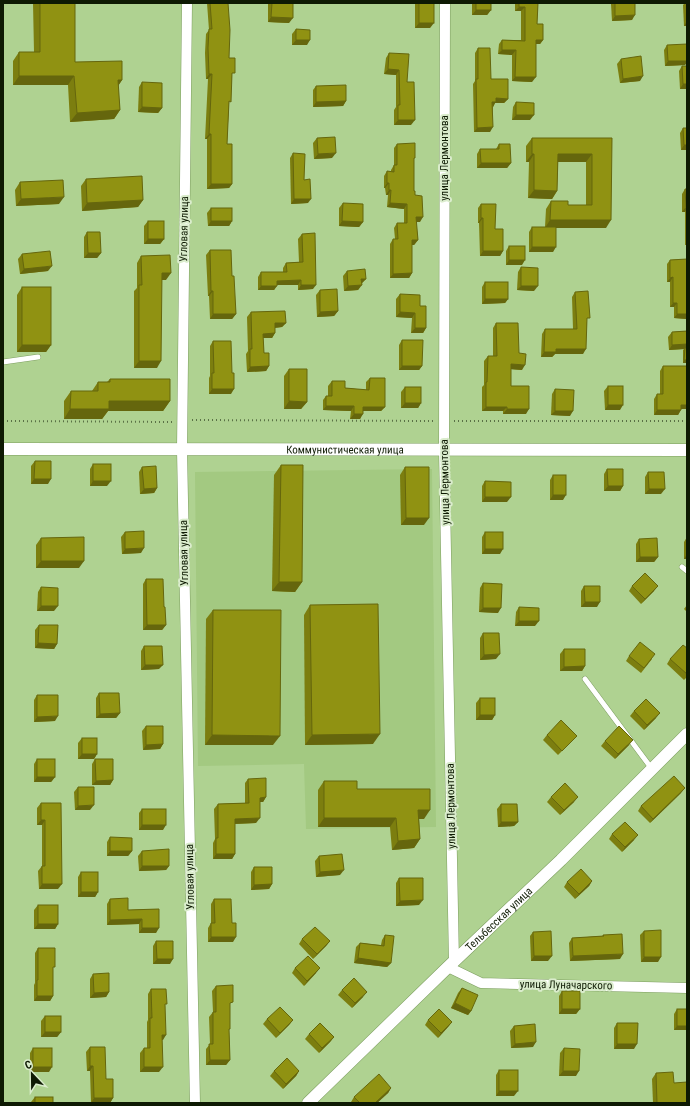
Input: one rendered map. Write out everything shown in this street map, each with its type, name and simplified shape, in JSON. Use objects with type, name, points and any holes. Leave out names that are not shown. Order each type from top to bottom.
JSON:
[{"type":"street","name":"Угловая улица","points":[[187,3],[182,450],[195,1103]]},
{"type":"street","name":"улица Лермонтова","points":[[444,3],[444,450],[451,964]]},
{"type":"street","name":"Коммунистическая улица","points":[[3,449],[687,450]]},
{"type":"street","name":"Тельбесская улица","points":[[308,1103],[560,860],[687,734]]},
{"type":"street","name":"улица Луначарского","points":[[451,964],[481,984],[687,988]]},
{"type":"lane","points":[[3,362],[38,357]]},
{"type":"lane","points":[[682,567],[687,571]]},
{"type":"lane","points":[[585,679],[652,768]]},
{"type":"path","points":[[3,421],[687,421]]},
{"type":"shaded area","points":[[432,469],[436,827],[306,829],[304,764],[198,766],[195,472]]},
{"type":"building","points":[[40,3],[75,3],[75,62],[122,61],[122,80],[118,80],[120,110],[77,113],[74,76],[19,76],[19,52],[40,52]]},
{"type":"building","points":[[210,3],[228,3],[230,30],[229,58],[235,58],[235,73],[232,73],[231,102],[229,101],[227,144],[232,144],[232,184],[211,184],[211,134],[209,134],[212,74],[209,74],[208,48],[209,29],[212,29]]},
{"type":"building","points":[[272,3],[293,3],[293,18],[271,17]]},
{"type":"building","points":[[419,3],[434,3],[434,23],[419,23]]},
{"type":"building","points":[[476,3],[491,3],[491,10],[476,10]]},
{"type":"building","points":[[519,3],[538,3],[537,24],[543,24],[543,40],[536,40],[536,77],[515,77],[516,50],[502,50],[502,40],[525,41],[525,7],[519,7]]},
{"type":"building","points":[[615,3],[635,3],[635,15],[615,16]]},
{"type":"building","points":[[296,29],[310,30],[310,40],[296,40]]},
{"type":"building","points":[[687,44],[687,61],[668,61],[667,45]]},
{"type":"building","points":[[478,48],[490,48],[491,79],[508,79],[508,99],[496,98],[496,102],[492,102],[493,127],[477,128],[476,79],[478,79]]},
{"type":"building","points":[[389,53],[409,54],[407,82],[414,82],[415,120],[398,120],[398,105],[400,105],[399,70],[388,69]]},
{"type":"building","points":[[641,56],[643,76],[623,79],[621,59]]},
{"type":"building","points":[[682,66],[687,66],[687,84],[683,84]]},
{"type":"building","points":[[142,82],[162,83],[162,108],[142,107]]},
{"type":"building","points":[[346,85],[346,101],[316,102],[316,86]]},
{"type":"building","points":[[516,102],[534,103],[534,115],[516,115]]},
{"type":"building","points":[[683,128],[687,128],[687,145],[684,145]]},
{"type":"building","points":[[335,137],[336,153],[318,154],[317,138]]},
{"type":"building","points":[[532,138],[612,138],[611,220],[550,220],[551,201],[568,201],[568,205],[592,205],[592,154],[558,154],[557,191],[534,190],[534,154],[532,154]]},
{"type":"building","points":[[415,143],[414,191],[415,195],[422,196],[423,217],[416,217],[418,240],[412,240],[412,273],[393,274],[393,239],[398,239],[397,223],[407,223],[407,204],[390,203],[391,190],[389,190],[389,183],[387,183],[387,171],[394,172],[394,165],[397,165],[397,144]]},
{"type":"building","points":[[499,144],[510,144],[511,163],[481,163],[480,149],[499,149]]},
{"type":"building","points":[[293,153],[305,154],[304,180],[310,179],[311,199],[294,199]]},
{"type":"building","points":[[142,176],[143,200],[87,203],[86,179]]},
{"type":"building","points":[[63,180],[64,197],[21,199],[20,182]]},
{"type":"building","points":[[685,189],[687,189],[687,207],[686,207]]},
{"type":"building","points":[[343,203],[363,204],[363,222],[342,221]]},
{"type":"building","points":[[481,204],[496,204],[495,229],[503,229],[503,251],[483,251],[483,218],[481,218]]},
{"type":"building","points":[[211,208],[232,208],[232,221],[211,221]]},
{"type":"building","points":[[148,221],[164,221],[164,239],[148,239]]},
{"type":"building","points":[[532,227],[556,227],[556,247],[532,247]]},
{"type":"building","points":[[87,232],[100,232],[101,253],[88,253]]},
{"type":"building","points":[[315,233],[316,285],[301,285],[301,280],[277,281],[277,286],[261,286],[261,272],[287,272],[286,263],[303,262],[302,234]]},
{"type":"building","points":[[509,246],[525,246],[525,260],[509,260]]},
{"type":"building","points":[[210,250],[231,250],[236,314],[213,314]]},
{"type":"building","points":[[50,251],[52,266],[24,269],[22,254]]},
{"type":"building","points":[[170,255],[171,273],[162,273],[161,361],[139,361],[139,285],[142,285],[141,256]]},
{"type":"building","points":[[687,259],[687,314],[677,314],[677,303],[673,303],[673,277],[670,278],[670,260]]},
{"type":"building","points":[[521,267],[538,268],[538,286],[521,286]]},
{"type":"building","points":[[365,269],[366,279],[361,279],[362,285],[348,286],[347,271]]},
{"type":"building","points":[[485,282],[508,282],[508,299],[485,299]]},
{"type":"building","points":[[22,287],[51,287],[51,345],[22,345]]},
{"type":"building","points":[[337,289],[338,311],[320,312],[320,290]]},
{"type":"building","points":[[588,291],[590,318],[587,318],[586,349],[556,349],[556,352],[544,352],[545,329],[577,329],[575,292]]},
{"type":"building","points":[[400,294],[420,295],[420,306],[426,306],[426,328],[415,328],[415,313],[400,312]]},
{"type":"building","points":[[285,311],[286,323],[275,323],[275,333],[263,334],[264,353],[269,353],[269,366],[250,367],[250,349],[252,349],[251,312]]},
{"type":"building","points":[[496,323],[518,323],[519,353],[526,354],[525,365],[511,364],[511,386],[529,386],[529,409],[486,407],[488,356],[497,356]]},
{"type":"building","points":[[687,331],[687,344],[672,345],[672,332]]},
{"type":"building","points":[[402,340],[423,340],[422,366],[402,366]]},
{"type":"building","points":[[213,341],[231,341],[234,389],[212,389],[212,373],[214,373]]},
{"type":"building","points":[[685,348],[687,348],[687,360],[684,360]]},
{"type":"building","points":[[663,366],[687,366],[687,405],[681,405],[681,410],[657,410],[657,394],[663,394]]},
{"type":"building","points":[[289,369],[307,369],[307,402],[289,401]]},
{"type":"building","points":[[370,378],[385,378],[385,407],[363,407],[363,414],[354,414],[354,406],[326,406],[326,396],[332,396],[332,381],[345,381],[345,388],[369,390]]},
{"type":"building","points":[[110,379],[170,379],[170,401],[109,401],[109,409],[70,409],[71,391],[98,391],[98,382],[110,382]]},
{"type":"building","points":[[608,386],[623,386],[623,405],[608,405]]},
{"type":"building","points":[[405,387],[421,387],[421,403],[405,403]]},
{"type":"building","points":[[555,389],[574,390],[573,411],[555,411]]},
{"type":"building","points":[[35,461],[51,461],[51,479],[34,479]]},
{"type":"building","points":[[93,464],[111,464],[111,481],[93,481]]},
{"type":"building","points":[[281,465],[303,465],[302,582],[279,582]]},
{"type":"building","points":[[156,466],[157,488],[144,489],[142,467]]},
{"type":"building","points":[[405,467],[429,467],[429,518],[406,518]]},
{"type":"building","points":[[607,469],[623,469],[623,486],[608,486]]},
{"type":"building","points":[[648,472],[664,472],[665,489],[649,489]]},
{"type":"building","points":[[553,475],[566,475],[566,495],[553,495]]},
{"type":"building","points":[[485,481],[511,482],[511,497],[485,497]]},
{"type":"building","points":[[144,531],[144,548],[125,549],[125,532]]},
{"type":"building","points":[[485,532],[503,532],[503,549],[485,549]]},
{"type":"building","points":[[84,537],[84,561],[41,561],[41,538]]},
{"type":"building","points":[[657,538],[658,557],[640,557],[639,539]]},
{"type":"building","points":[[645,573],[658,586],[645,599],[632,586]]},
{"type":"building","points":[[146,579],[163,579],[166,625],[147,625]]},
{"type":"building","points":[[483,583],[502,584],[501,608],[483,608]]},
{"type":"building","points":[[584,586],[600,586],[600,602],[585,602]]},
{"type":"building","points":[[41,587],[58,588],[58,606],[41,606]]},
{"type":"building","points":[[378,604],[380,734],[312,735],[310,605]]},
{"type":"building","points":[[519,607],[539,608],[539,621],[519,621]]},
{"type":"building","points":[[213,610],[281,610],[280,736],[212,735]]},
{"type":"building","points":[[39,625],[58,625],[57,644],[38,643]]},
{"type":"building","points":[[483,633],[499,633],[500,654],[484,655]]},
{"type":"building","points":[[640,642],[655,654],[644,668],[629,656]]},
{"type":"building","points":[[683,645],[687,648],[687,674],[670,659]]},
{"type":"building","points":[[144,646],[162,646],[163,665],[145,665]]},
{"type":"building","points":[[564,649],[585,649],[585,666],[564,667]]},
{"type":"building","points":[[99,693],[119,693],[120,713],[100,714]]},
{"type":"building","points":[[37,695],[58,695],[58,716],[37,717]]},
{"type":"building","points":[[480,698],[495,698],[495,715],[480,715]]},
{"type":"building","points":[[646,699],[660,713],[647,725],[634,711]]},
{"type":"building","points":[[561,720],[577,736],[562,751],[547,735]]},
{"type":"building","points":[[146,726],[163,726],[163,744],[146,745]]},
{"type":"building","points":[[619,726],[633,740],[618,754],[605,741]]},
{"type":"building","points":[[82,738],[97,738],[97,754],[82,754]]},
{"type":"building","points":[[37,759],[55,759],[55,777],[37,777]]},
{"type":"building","points":[[95,759],[113,759],[113,780],[96,781]]},
{"type":"building","points":[[674,776],[685,788],[653,819],[641,806]]},
{"type":"building","points":[[266,778],[266,797],[260,798],[260,818],[235,819],[235,854],[216,854],[216,838],[218,838],[218,804],[249,803],[248,779]]},
{"type":"building","points":[[324,781],[357,781],[357,789],[430,789],[430,810],[418,810],[420,839],[398,841],[396,818],[324,818]]},
{"type":"building","points":[[565,783],[578,797],[564,810],[551,797]]},
{"type":"building","points":[[78,787],[94,787],[94,805],[78,806]]},
{"type":"building","points":[[41,803],[61,803],[62,884],[42,884],[42,866],[45,866],[45,820],[41,820]]},
{"type":"building","points":[[501,804],[517,804],[518,822],[501,822]]},
{"type":"building","points":[[142,809],[166,809],[166,825],[142,825]]},
{"type":"building","points":[[625,822],[638,835],[625,847],[612,834]]},
{"type":"building","points":[[110,837],[132,838],[132,851],[110,851]]},
{"type":"building","points":[[169,849],[169,866],[142,866],[142,851]]},
{"type":"building","points":[[342,854],[344,870],[320,872],[319,856]]},
{"type":"building","points":[[254,867],[272,867],[272,884],[254,885]]},
{"type":"building","points":[[581,869],[592,881],[579,894],[567,882]]},
{"type":"building","points":[[81,872],[98,872],[98,892],[81,892]]},
{"type":"building","points":[[399,878],[423,878],[423,900],[400,901]]},
{"type":"building","points":[[128,898],[128,910],[159,909],[159,928],[142,928],[142,919],[110,920],[110,899]]},
{"type":"building","points":[[214,899],[231,899],[232,923],[236,923],[236,937],[211,937],[211,923],[215,923]]},
{"type":"building","points":[[38,905],[58,905],[58,924],[38,924]]},
{"type":"building","points":[[315,927],[330,941],[317,954],[302,939]]},
{"type":"building","points":[[661,930],[661,957],[644,957],[644,931]]},
{"type":"building","points":[[551,931],[552,956],[534,956],[533,932]]},
{"type":"building","points":[[622,934],[623,954],[573,956],[572,938]]},
{"type":"building","points":[[385,935],[394,936],[391,963],[358,958],[360,943],[384,946]]},
{"type":"building","points":[[156,941],[173,941],[173,959],[157,959]]},
{"type":"building","points":[[38,948],[55,948],[55,967],[53,967],[53,996],[37,996]]},
{"type":"building","points":[[308,956],[320,968],[307,981],[295,968]]},
{"type":"building","points":[[109,973],[109,992],[94,993],[93,974]]},
{"type":"building","points":[[354,978],[367,992],[355,1003],[342,990]]},
{"type":"building","points":[[233,985],[233,1002],[230,1003],[230,1060],[210,1060],[209,1044],[213,1044],[213,1012],[216,1012],[216,986]]},
{"type":"building","points":[[462,988],[478,995],[471,1011],[455,1003]]},
{"type":"building","points":[[151,989],[166,989],[166,1035],[162,1035],[163,1067],[144,1067],[144,1048],[150,1048],[150,1018],[152,1018]]},
{"type":"building","points":[[562,991],[580,991],[580,1009],[562,1009]]},
{"type":"building","points":[[280,1007],[293,1020],[280,1033],[267,1019]]},
{"type":"building","points":[[439,1009],[452,1022],[441,1033],[428,1020]]},
{"type":"building","points":[[677,1009],[687,1009],[687,1026],[677,1026]]},
{"type":"building","points":[[45,1016],[61,1016],[61,1032],[45,1032]]},
{"type":"building","points":[[320,1023],[334,1037],[322,1048],[309,1034]]},
{"type":"building","points":[[617,1023],[638,1023],[637,1044],[617,1044]]},
{"type":"building","points":[[535,1024],[536,1042],[515,1044],[514,1026]]},
{"type":"building","points":[[90,1047],[105,1047],[106,1079],[113,1079],[113,1098],[94,1098],[93,1066],[90,1066]]},
{"type":"building","points":[[33,1048],[52,1048],[52,1067],[33,1067]]},
{"type":"building","points":[[564,1048],[580,1049],[579,1071],[563,1071]]},
{"type":"building","points":[[287,1058],[299,1071],[286,1084],[274,1071]]},
{"type":"building","points":[[499,1070],[518,1070],[518,1091],[499,1091]]},
{"type":"building","points":[[673,1072],[674,1083],[687,1082],[687,1103],[657,1103],[656,1073]]},
{"type":"building","points":[[379,1074],[391,1088],[375,1103],[360,1103],[354,1097]]},
{"type":"building","points":[[35,1097],[53,1097],[53,1103],[35,1103]]}]
